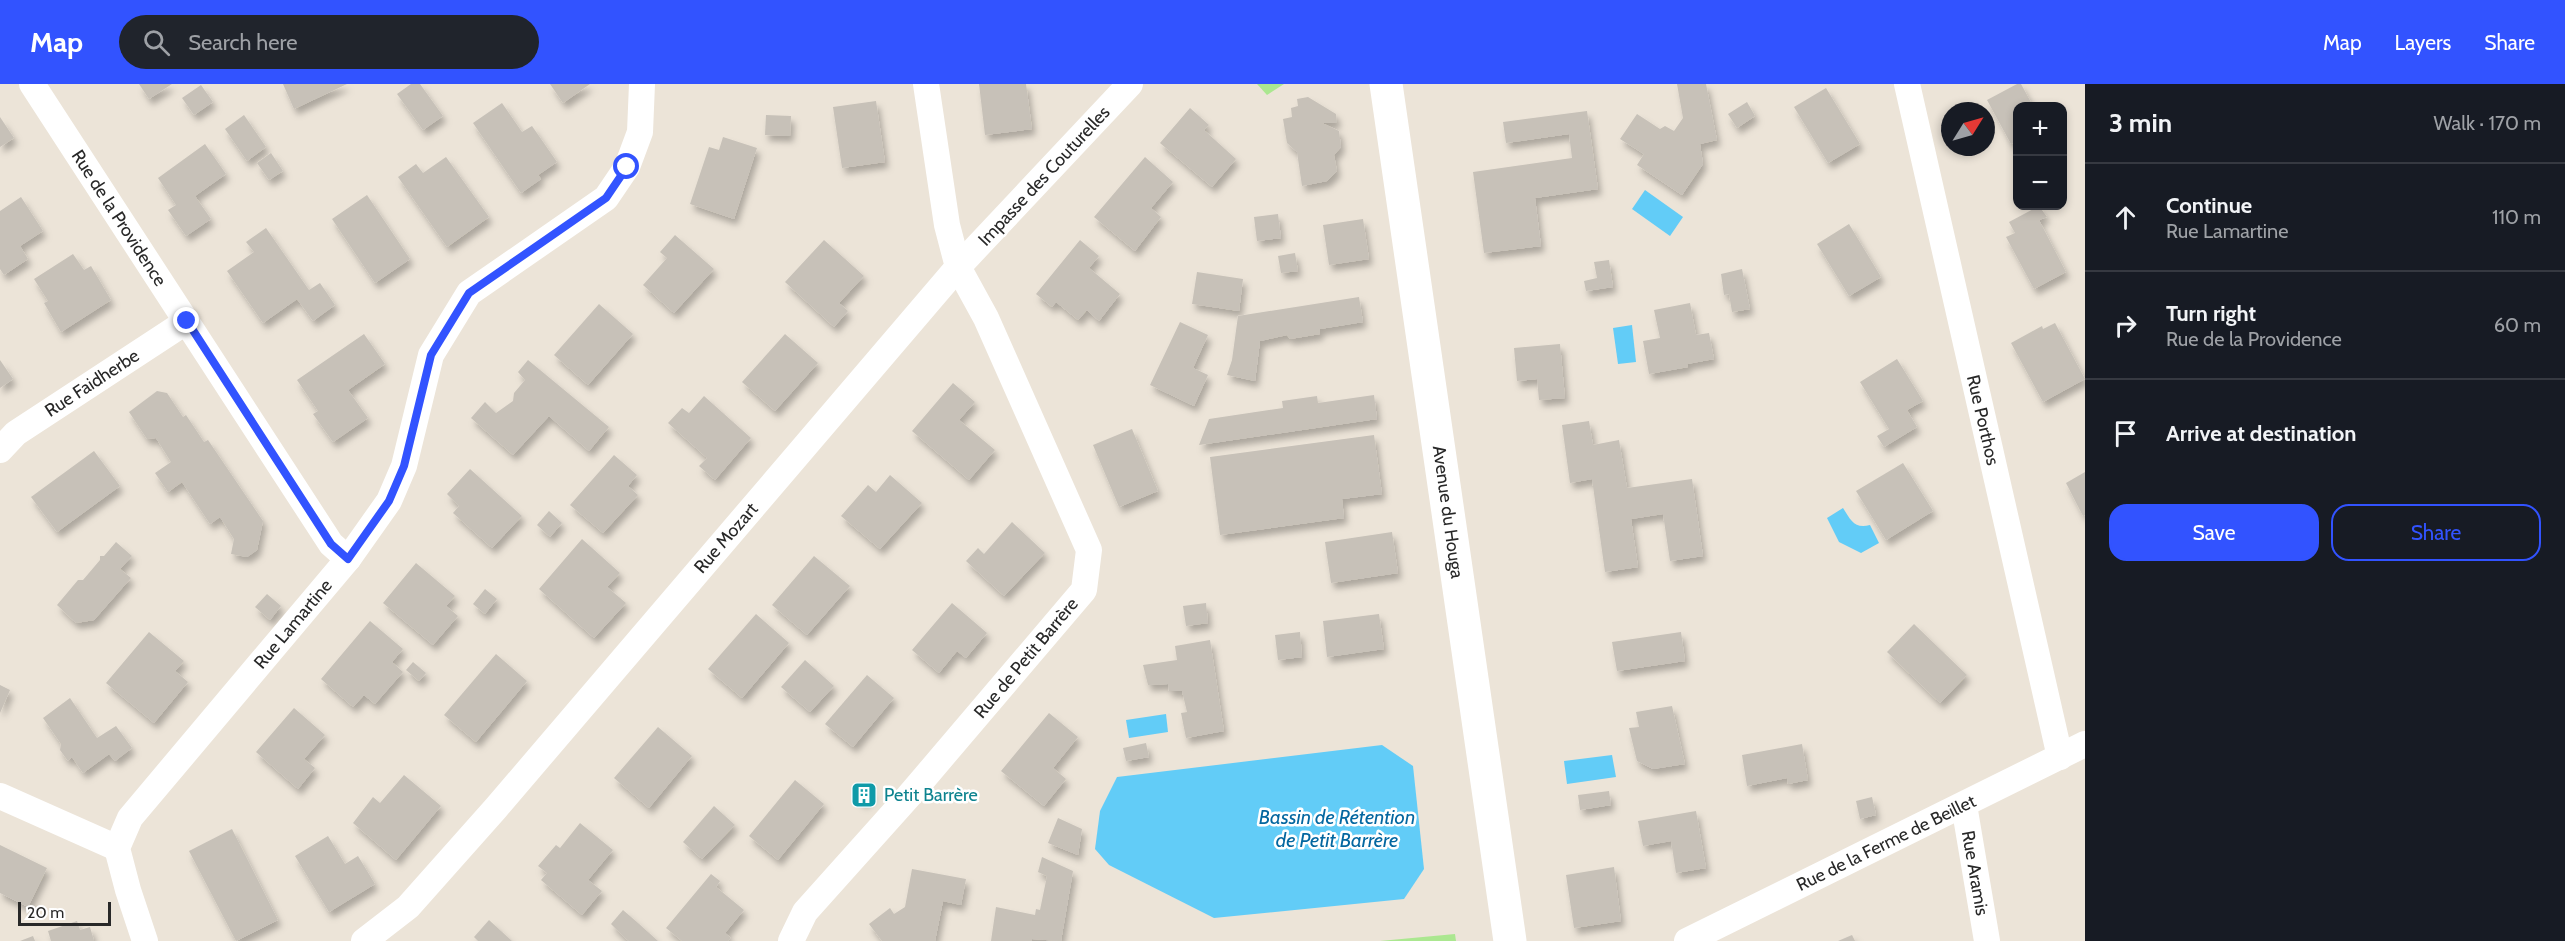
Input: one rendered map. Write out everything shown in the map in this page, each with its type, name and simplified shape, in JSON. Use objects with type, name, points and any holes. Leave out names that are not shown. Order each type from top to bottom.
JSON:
[{"type":"main road","name":"Avenue du Houga","points":[[1386,84],[1510,941]]},
{"type":"street","name":"Rue de la Providence","points":[[32,84],[331,544],[348,559]]},
{"type":"street","name":"Rue Lamartine","points":[[117,848],[130,818],[348,559],[389,501],[404,466],[431,355],[469,293],[606,198],[627,167],[640,132],[642,84]]},
{"type":"street","points":[[926,84],[947,225],[958,267]]},
{"type":"street","name":"Impasse des Couturelles","points":[[958,267],[1130,84]]},
{"type":"street","name":"Rue Porthos","points":[[1907,84],[2060,757]]},
{"type":"street","name":"Rue Mozart","points":[[364,941],[408,907],[496,808],[958,267]]},
{"type":"street","name":"Rue de Petit Barrère","points":[[791,941],[805,912],[908,797],[1084,590],[1089,550],[986,318],[958,267]]},
{"type":"street","name":"Rue Faidherbe","points":[[0,450],[16,433],[187,321]]},
{"type":"street","name":"Rue de la Ferme de Beillet","points":[[1687,941],[2085,744]]},
{"type":"street","points":[[0,796],[117,848],[145,941]]},
{"type":"street","name":"Rue Aramis","points":[[1964,804],[1987,941]]},
{"type":"green space","points":[[1257,84],[1284,84],[1267,95]]},
{"type":"green space","points":[[1455,934],[1456,941],[1380,941]]},
{"type":"water","points":[[1645,190],[1683,217],[1670,236],[1632,209]]},
{"type":"water","points":[[1632,325],[1636,362],[1618,364],[1613,328]]},
{"type":"water","points":[[1843,508],[1848,517],[1857,525],[1870,525],[1879,543],[1861,553],[1839,542],[1827,518]]},
{"type":"water","points":[[1166,714],[1168,732],[1129,738],[1126,720]]},
{"type":"water","name":"Bassin de Rétention de Petit Barrère","points":[[1382,745],[1413,766],[1424,869],[1404,899],[1214,918],[1109,865],[1095,849],[1100,811],[1117,777]]},
{"type":"water","points":[[1612,755],[1616,777],[1567,784],[1564,761]]},
{"type":"building","points":[[139,84],[172,84],[149,99]]},
{"type":"building","points":[[283,84],[347,84],[294,109]]},
{"type":"building","points":[[411,84],[420,84],[443,116],[423,130],[397,94]]},
{"type":"building","points":[[550,84],[590,84],[563,103]]},
{"type":"building","points":[[979,84],[1026,84],[1032,129],[985,135]]},
{"type":"building","points":[[1677,84],[1706,84],[1717,140],[1700,144],[1703,164],[1682,195],[1637,165],[1644,154],[1620,139],[1637,114],[1660,129],[1665,126],[1674,131],[1683,118]]},
{"type":"building","points":[[2021,84],[2031,102],[2013,102],[2013,143],[2011,144],[1995,115],[1995,102],[1987,100]]},
{"type":"building","points":[[201,85],[213,102],[194,115],[182,98]]},
{"type":"building","points":[[1826,88],[1860,144],[1828,163],[1794,107]]},
{"type":"building","points":[[1308,97],[1336,114],[1337,123],[1322,123],[1339,131],[1341,147],[1334,155],[1337,171],[1327,181],[1302,186],[1297,152],[1287,143],[1283,119],[1292,117],[1291,108],[1298,106],[1297,99]]},
{"type":"building","points":[[876,101],[885,162],[842,168],[833,107]]},
{"type":"building","points":[[1747,102],[1755,116],[1737,128],[1728,114]]},
{"type":"building","points":[[502,103],[522,132],[532,126],[557,162],[538,175],[541,179],[521,193],[473,123]]},
{"type":"building","points":[[1190,108],[1209,125],[1204,130],[1236,159],[1212,187],[1160,143]]},
{"type":"building","points":[[1587,111],[1598,189],[1535,198],[1541,246],[1484,253],[1473,172],[1572,158],[1569,134],[1506,143],[1503,122]]},
{"type":"building","points":[[244,115],[266,147],[247,161],[225,129]]},
{"type":"building","points":[[766,115],[791,116],[790,136],[765,135]]},
{"type":"building","points":[[0,117],[14,138],[0,147]]},
{"type":"building","points":[[723,137],[757,148],[734,219],[690,204],[709,147],[719,150]]},
{"type":"building","points":[[205,144],[226,174],[195,196],[211,219],[186,236],[168,210],[176,205],[158,178]]},
{"type":"building","points":[[271,153],[283,171],[269,180],[257,163]]},
{"type":"building","points":[[446,157],[489,217],[447,247],[398,177],[416,164],[423,173]]},
{"type":"building","points":[[1145,157],[1173,182],[1151,208],[1161,217],[1135,251],[1094,217]]},
{"type":"building","points":[[367,195],[410,259],[375,283],[332,219]]},
{"type":"building","points":[[21,197],[43,231],[20,246],[28,259],[4,275],[0,269],[0,211]]},
{"type":"building","points":[[2032,210],[2042,210],[2047,217],[2039,220],[2066,272],[2034,289],[2006,237],[2015,233],[2009,222]]},
{"type":"building","points":[[1278,214],[1281,238],[1257,241],[1254,217]]},
{"type":"building","points":[[1363,219],[1369,259],[1329,265],[1323,225]]},
{"type":"building","points":[[1849,224],[1881,277],[1849,296],[1817,244]]},
{"type":"building","points":[[266,228],[309,290],[320,283],[335,305],[313,321],[297,299],[263,323],[227,271],[254,252],[246,242]]},
{"type":"building","points":[[675,235],[714,269],[674,313],[643,285],[667,258],[660,252]]},
{"type":"building","points":[[824,240],[864,276],[839,303],[848,311],[834,327],[785,282]]},
{"type":"building","points":[[1080,240],[1099,256],[1089,268],[1120,294],[1099,321],[1087,310],[1078,320],[1056,302],[1052,307],[1036,294]]},
{"type":"building","points":[[1295,253],[1298,271],[1281,273],[1278,256]]},
{"type":"building","points":[[73,254],[84,270],[91,266],[111,300],[61,332],[44,303],[48,301],[34,279]]},
{"type":"building","points":[[1609,260],[1613,287],[1586,291],[1584,281],[1597,278],[1594,262]]},
{"type":"building","points":[[1742,269],[1750,309],[1732,312],[1729,294],[1724,295],[1721,274]]},
{"type":"building","points":[[1197,272],[1243,279],[1239,311],[1192,304]]},
{"type":"building","points":[[1359,297],[1363,322],[1320,329],[1320,334],[1290,339],[1287,335],[1260,341],[1255,381],[1227,375],[1232,360],[1238,316]]},
{"type":"building","points":[[1690,303],[1696,335],[1709,333],[1714,359],[1687,364],[1688,367],[1649,374],[1643,341],[1660,338],[1654,310]]},
{"type":"building","points":[[599,304],[633,334],[588,385],[554,355]]},
{"type":"building","points":[[1180,322],[1208,335],[1193,368],[1208,375],[1194,406],[1150,385]]},
{"type":"building","points":[[2055,323],[2085,379],[2043,402],[2011,343],[2042,326],[2043,329]]},
{"type":"building","points":[[364,334],[385,364],[348,390],[368,418],[333,442],[313,414],[318,411],[297,380]]},
{"type":"building","points":[[785,334],[818,363],[775,411],[742,382]]},
{"type":"building","points":[[1560,344],[1565,398],[1539,400],[1537,379],[1517,381],[1514,348]]},
{"type":"building","points":[[1897,359],[1923,401],[1907,410],[1917,427],[1884,447],[1877,436],[1889,429],[1860,382]]},
{"type":"building","points":[[0,360],[13,379],[0,388]]},
{"type":"building","points":[[528,360],[609,427],[589,451],[549,416],[513,455],[471,418],[485,402],[496,413],[513,401],[514,393],[525,380],[518,372]]},
{"type":"building","points":[[953,383],[975,402],[959,420],[995,450],[969,480],[912,431]]},
{"type":"building","points":[[157,391],[167,393],[183,417],[186,415],[204,442],[208,440],[263,521],[257,550],[247,557],[231,554],[234,539],[220,517],[210,524],[182,482],[168,492],[155,473],[171,462],[156,438],[147,439],[129,412]]},
{"type":"building","points":[[1374,395],[1377,419],[1199,445],[1209,419],[1283,408],[1282,401],[1317,396],[1318,403]]},
{"type":"building","points":[[704,396],[751,438],[715,480],[699,466],[707,458],[668,423],[682,408],[689,413]]},
{"type":"building","points":[[1589,421],[1593,445],[1619,440],[1627,488],[1692,479],[1703,556],[1670,561],[1663,514],[1631,519],[1638,567],[1605,572],[1592,479],[1570,483],[1562,425]]},
{"type":"building","points":[[1132,429],[1158,491],[1119,507],[1093,445]]},
{"type":"building","points":[[1374,435],[1382,494],[1342,499],[1344,518],[1220,535],[1210,457]]},
{"type":"building","points":[[94,451],[120,486],[57,532],[31,497]]},
{"type":"building","points":[[614,455],[637,475],[628,486],[638,495],[603,533],[570,505]]},
{"type":"building","points":[[1903,463],[1933,511],[1886,540],[1856,491]]},
{"type":"building","points":[[470,469],[522,516],[492,548],[453,513],[459,506],[447,494]]},
{"type":"building","points":[[2085,472],[2085,515],[2083,516],[2066,483]]},
{"type":"building","points":[[890,475],[922,503],[880,549],[841,516],[868,485],[876,492]]},
{"type":"building","points":[[549,511],[562,523],[550,537],[537,525]]},
{"type":"building","points":[[1012,522],[1045,553],[1004,596],[966,561],[978,548],[984,554]]},
{"type":"building","points":[[1392,532],[1398,573],[1331,583],[1325,542]]},
{"type":"building","points":[[582,539],[620,573],[607,587],[626,603],[594,638],[539,589]]},
{"type":"building","points":[[116,542],[132,556],[120,569],[131,578],[94,620],[76,623],[57,605],[78,580],[83,580],[100,560],[100,556],[104,556]]},
{"type":"building","points":[[814,556],[850,586],[807,635],[772,605]]},
{"type":"building","points":[[416,563],[455,596],[446,606],[458,616],[433,645],[383,603]]},
{"type":"building","points":[[485,589],[497,599],[485,614],[473,604]]},
{"type":"building","points":[[267,594],[281,606],[270,620],[255,607]]},
{"type":"building","points":[[952,603],[987,633],[966,658],[957,651],[939,673],[912,650]]},
{"type":"building","points":[[1206,603],[1208,623],[1186,626],[1183,606]]},
{"type":"building","points":[[756,614],[789,643],[742,698],[708,669]]},
{"type":"building","points":[[1379,614],[1384,649],[1327,657],[1323,621]]},
{"type":"building","points":[[370,621],[403,649],[392,662],[403,672],[375,704],[364,695],[353,707],[321,679]]},
{"type":"building","points":[[1914,624],[1967,675],[1940,703],[1887,652]]},
{"type":"building","points":[[149,632],[184,661],[175,671],[188,682],[154,723],[106,683]]},
{"type":"building","points":[[1300,632],[1302,657],[1278,660],[1275,635]]},
{"type":"building","points":[[1681,632],[1685,661],[1617,671],[1612,642]]},
{"type":"building","points":[[1210,640],[1224,731],[1186,738],[1181,713],[1187,712],[1182,691],[1169,691],[1168,684],[1148,685],[1143,665],[1177,660],[1175,646]]},
{"type":"building","points":[[496,654],[527,681],[476,742],[444,715]]},
{"type":"building","points":[[805,660],[834,686],[810,712],[781,687]]},
{"type":"building","points":[[413,662],[426,673],[419,681],[406,670]]},
{"type":"building","points":[[867,675],[894,698],[853,747],[825,724]]},
{"type":"building","points":[[0,685],[10,690],[0,713]]},
{"type":"building","points":[[70,698],[97,738],[116,726],[132,748],[115,761],[109,754],[83,773],[72,757],[68,761],[60,750],[61,744],[43,718]]},
{"type":"building","points":[[1672,706],[1685,764],[1653,769],[1637,761],[1629,728],[1639,727],[1636,712]]},
{"type":"building","points":[[294,708],[325,735],[304,759],[315,768],[298,789],[256,752]]},
{"type":"building","points":[[1049,713],[1078,737],[1053,768],[1066,779],[1044,806],[1001,771]]},
{"type":"building","points":[[658,727],[692,756],[649,808],[614,778]]},
{"type":"building","points":[[1146,743],[1149,757],[1126,761],[1123,748]]},
{"type":"building","points":[[1802,744],[1808,780],[1788,784],[1787,778],[1747,786],[1742,755]]},
{"type":"building","points":[[404,775],[441,806],[396,860],[353,823],[373,797],[380,803]]},
{"type":"building","points":[[795,780],[824,804],[778,860],[749,836]]},
{"type":"building","name":"Petit Barrère","points":[[866,788],[872,795],[863,803],[856,796]]},
{"type":"building","points":[[1609,791],[1611,805],[1580,810],[1578,795]]},
{"type":"building","points":[[1872,797],[1876,815],[1860,819],[1856,801]]},
{"type":"building","points":[[714,806],[735,825],[702,859],[683,842]]},
{"type":"building","points":[[1696,811],[1706,868],[1676,873],[1671,841],[1643,846],[1638,821]]},
{"type":"building","points":[[1058,818],[1082,829],[1078,855],[1048,843]]},
{"type":"building","points":[[580,823],[613,850],[588,880],[602,891],[582,915],[541,880],[547,873],[538,866],[556,845],[560,848]]},
{"type":"building","points":[[232,829],[278,920],[236,941],[189,851]]},
{"type":"building","points":[[328,836],[345,864],[358,856],[375,884],[329,912],[295,856]]},
{"type":"building","points":[[0,845],[47,868],[28,907],[0,893]]},
{"type":"building","points":[[1042,857],[1073,871],[1061,941],[1032,939],[1032,941],[991,941],[996,907],[1035,915],[1036,909],[1040,910],[1047,876],[1038,872]]},
{"type":"building","points":[[1614,867],[1621,921],[1574,928],[1566,875]]},
{"type":"building","points":[[912,869],[966,879],[961,905],[943,901],[935,941],[882,941],[869,924],[890,908],[894,914],[905,907]]},
{"type":"building","points":[[711,874],[720,881],[716,887],[744,910],[725,933],[731,938],[728,941],[682,941],[666,928]]},
{"type":"building","points":[[623,910],[658,941],[629,941],[625,938],[611,924]]},
{"type":"building","points":[[489,920],[512,941],[478,941],[474,937]]},
{"type":"building","points":[[77,921],[80,930],[90,927],[94,941],[51,941],[48,931]]},
{"type":"building","points":[[1852,935],[1855,941],[1838,941]]},
{"type":"building","points":[[33,936],[35,941],[20,941]]},
{"type":"place","name":"Petit Barrère","points":[[864,795]]},
{"type":"route","points":[[187,321],[331,544],[348,559],[389,501],[404,466],[431,355],[469,293],[606,198],[627,167]]}]
